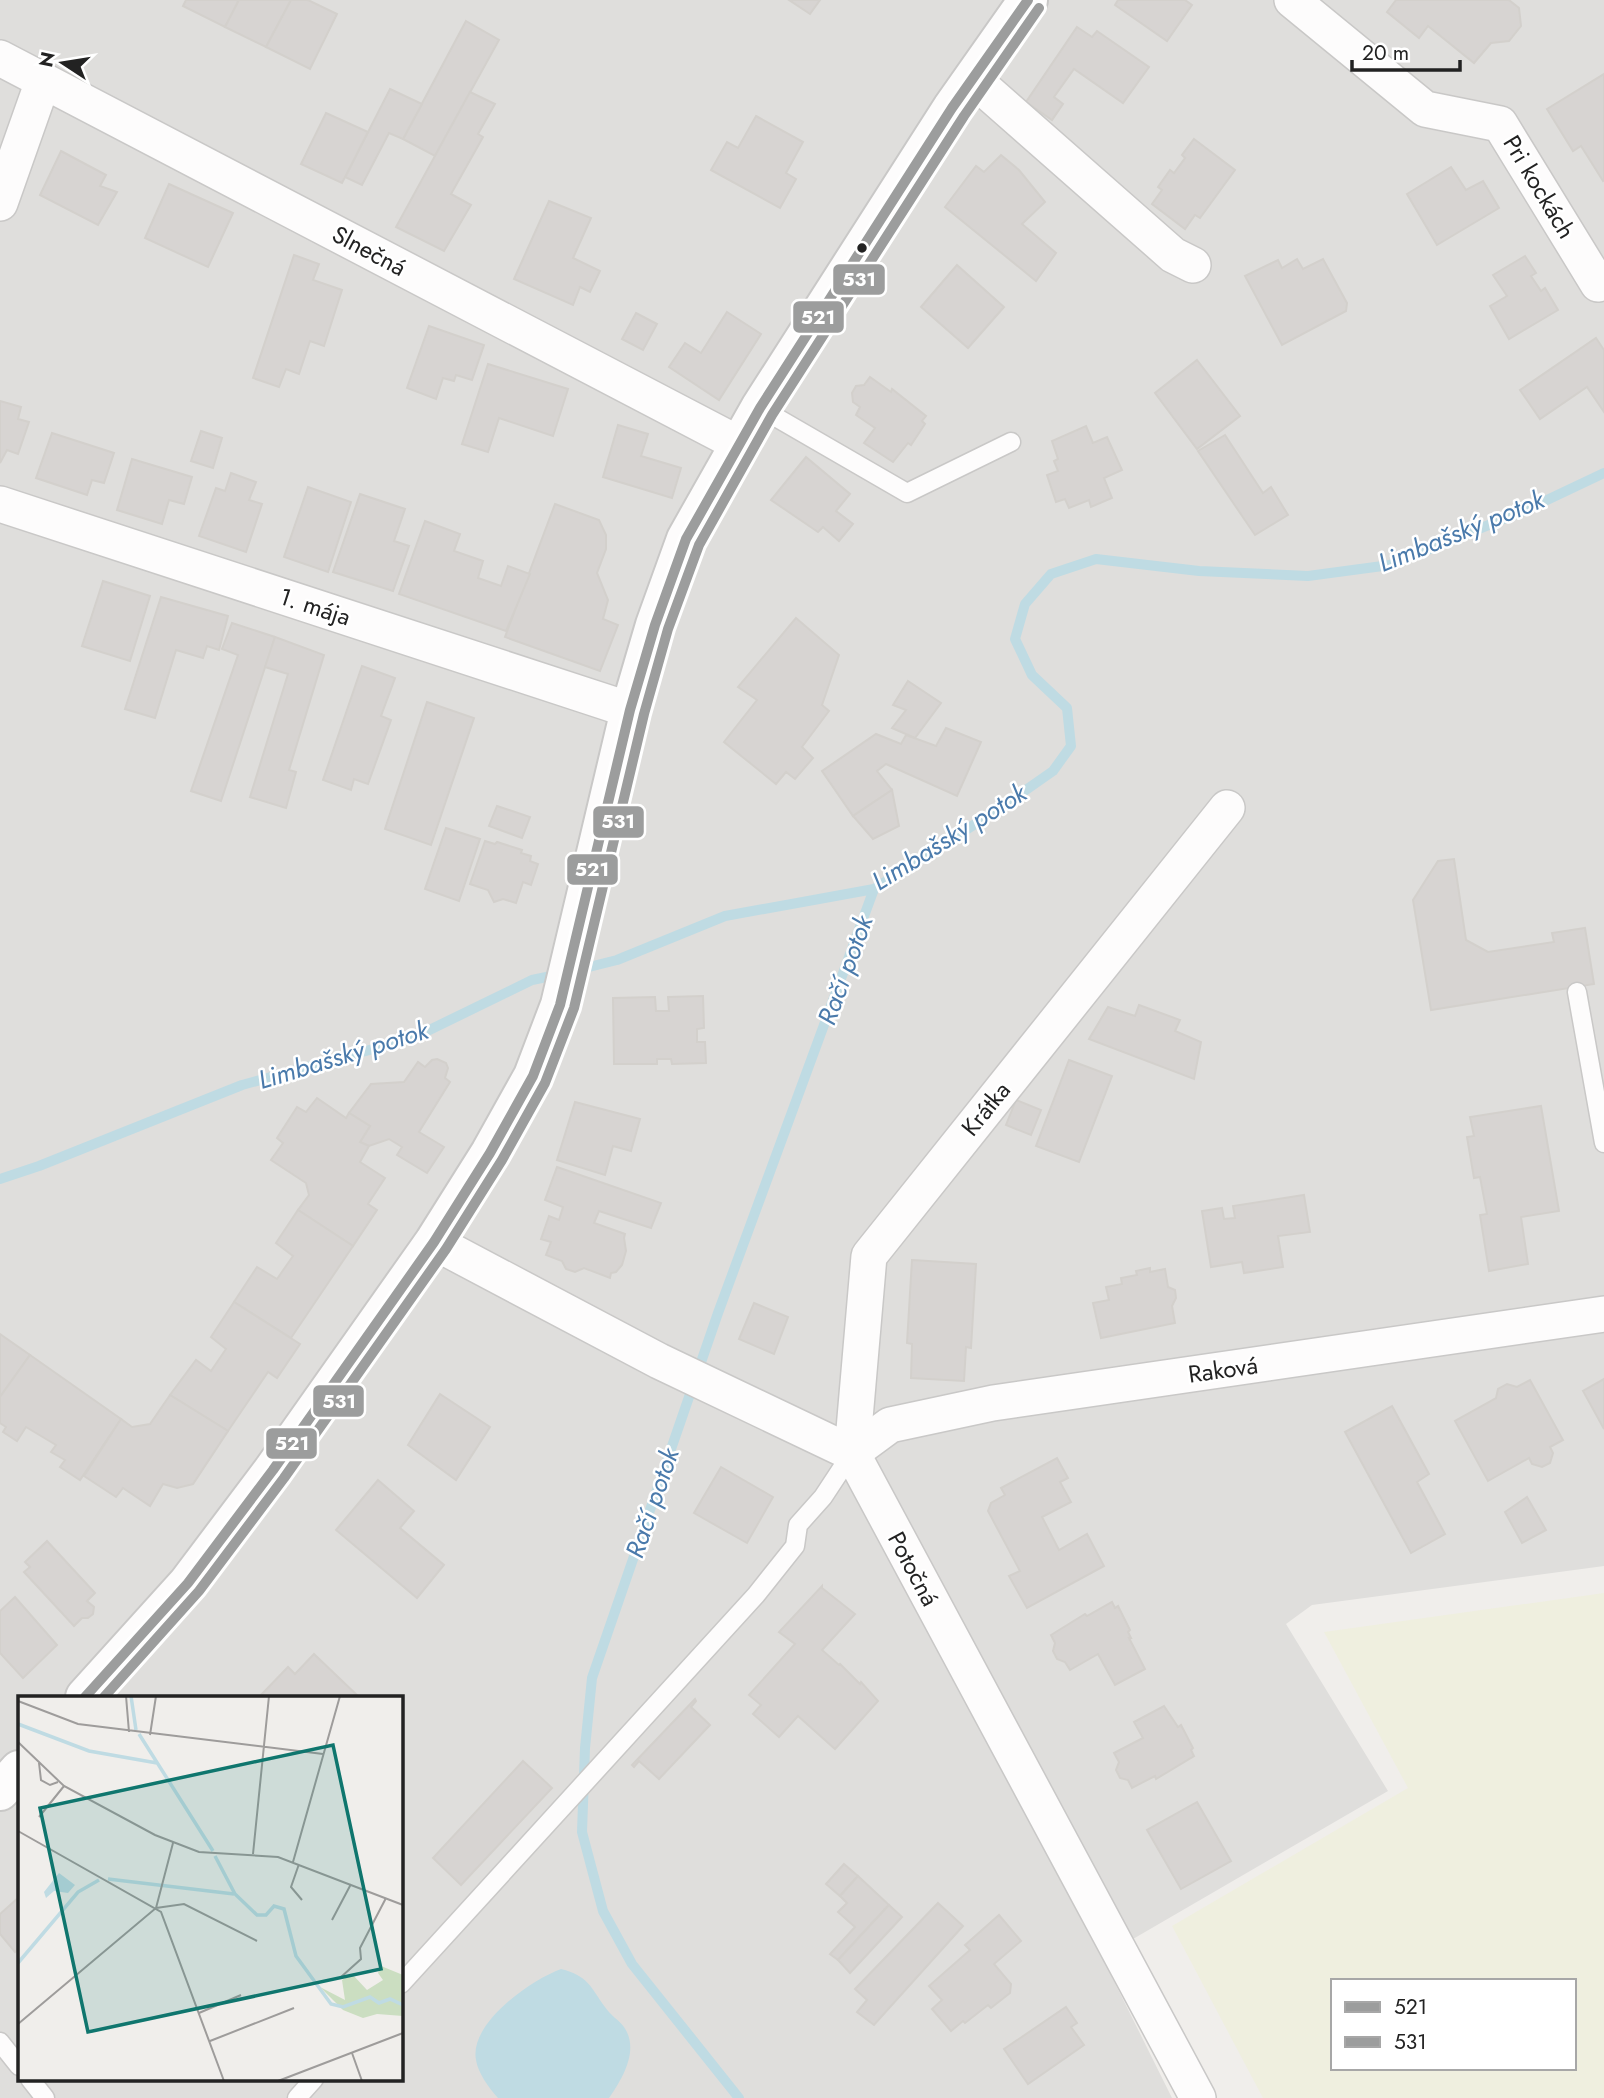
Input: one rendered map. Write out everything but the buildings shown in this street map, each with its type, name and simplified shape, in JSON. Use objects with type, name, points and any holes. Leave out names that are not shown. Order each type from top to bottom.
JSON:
[{"type":"street","points":[[86,1696],[188,1583],[250,1501],[433,1242],[490,1153],[533,1076],[560,1005],[630,710],[655,625],[686,539],[760,408],[963,93],[1028,0]]},
{"type":"street","name":"Pri kockách","points":[[1292,0],[1425,109],[1500,124],[1598,284]]},
{"type":"street","name":"Slnečná","points":[[0,58],[244,183],[739,444]]},
{"type":"street","points":[[0,202],[43,80]]},
{"type":"street","points":[[963,93],[1173,255],[1193,265]]},
{"type":"street","name":"1. mája","points":[[0,503],[630,710]]},
{"type":"street","name":"Krátka","points":[[852,1453],[869,1256],[1227,808]]},
{"type":"street","points":[[433,1242],[659,1361],[852,1453]]},
{"type":"street","name":"Raková","points":[[852,1453],[890,1424],[993,1403],[1604,1314]]},
{"type":"street","name":"Potočná","points":[[852,1453],[1198,2098]]},
{"type":"street","points":[[0,1791],[18,1771]]},
{"type":"lane","points":[[760,408],[908,494],[1011,442]]},
{"type":"lane","points":[[1577,992],[1604,1143]]},
{"type":"lane","points":[[402,1983],[756,1595],[795,1546],[799,1525],[823,1497],[852,1453]]},
{"type":"lane","points":[[0,2042],[18,2065]]},
{"type":"lane","points":[[31,2080],[45,2098]]},
{"type":"lane","points":[[297,2098],[313,2080]]},
{"type":"shaded area","points":[[0,0],[1604,0],[1604,1566],[1312,1605],[1286,1624],[1388,1791],[1102,1957],[1172,2098],[0,2098]]},
{"type":"green space","points":[[1604,1593],[1604,2098],[1263,2098],[1172,1926],[1408,1788],[1324,1632]]},
{"type":"water","points":[[561,1969],[588,1983],[607,2010],[624,2027],[630,2055],[624,2073],[609,2098],[498,2098],[484,2080],[477,2065],[476,2046],[482,2032],[492,2018],[519,1993]]},
{"type":"waterway","name":"Limbašský potok","points":[[577,970],[617,960],[725,916],[874,889],[1053,771],[1071,746],[1067,708],[1032,675],[1015,639],[1025,604],[1051,574],[1096,559],[1199,571],[1308,576],[1390,565],[1528,509],[1604,473]]},
{"type":"waterway","name":"Račí potok","points":[[739,2098],[632,1964],[603,1911],[582,1832],[585,1748],[592,1678],[718,1313],[874,889]]},
{"type":"waterway","name":"Limbašský potok","points":[[0,1179],[242,1085],[413,1038],[532,980],[561,974]]},
{"type":"transit line","name":"521","points":[[86,1696],[188,1583],[273,1470],[434,1242],[490,1153],[533,1076],[560,1005],[630,710],[655,625],[686,539],[760,408],[952,108],[1028,0]]},
{"type":"transit line","name":"531","points":[[105,1696],[199,1591],[284,1478],[446,1249],[502,1160],[545,1083],[574,1008],[644,714],[668,629],[699,545],[772,415],[964,116],[1039,8]]}]
